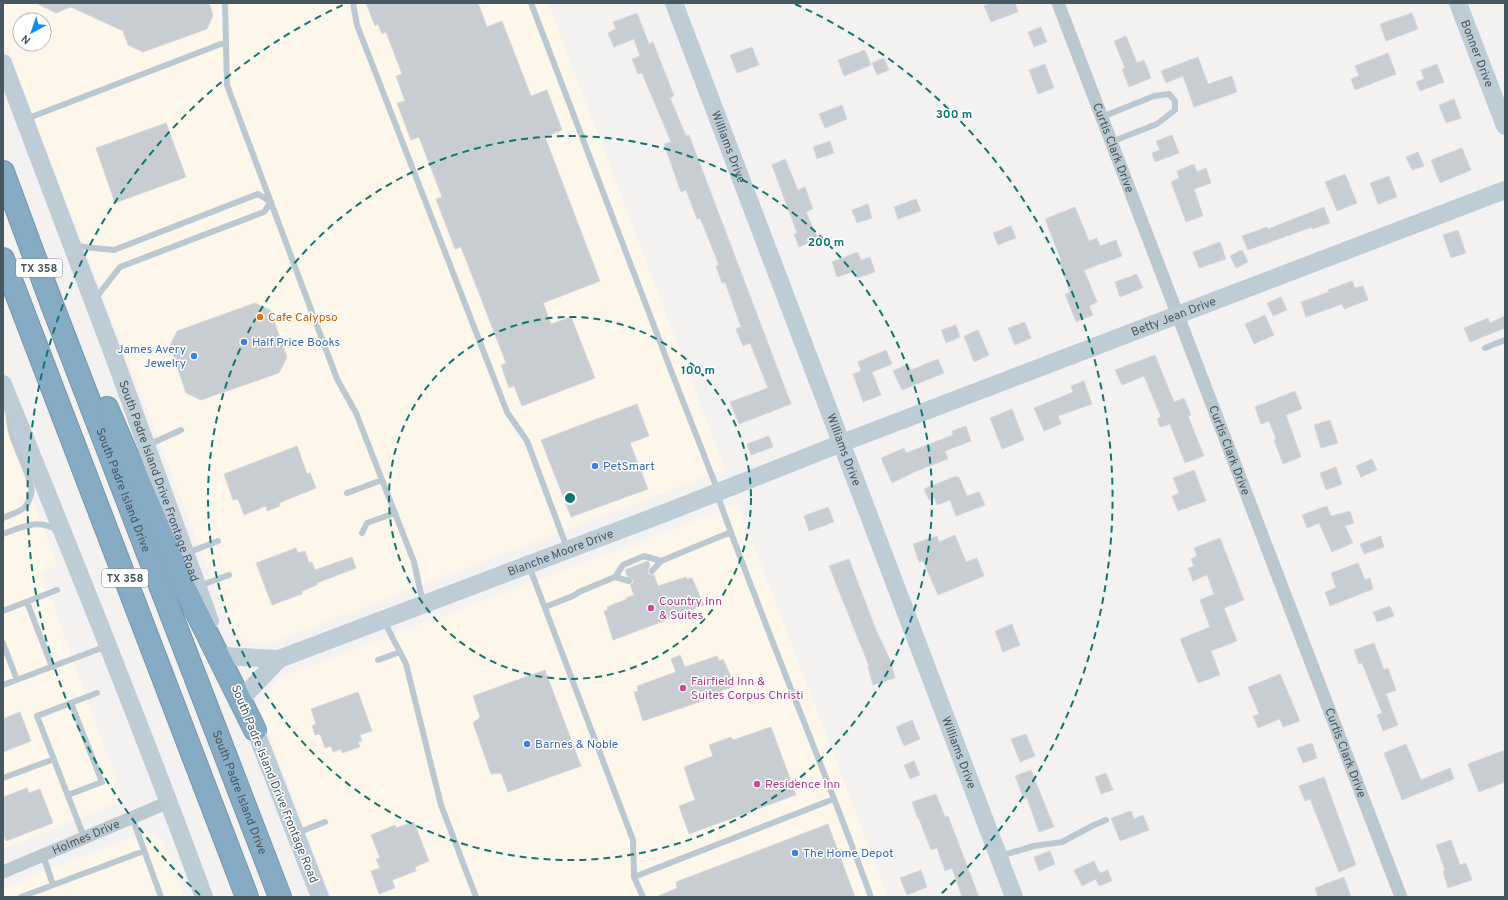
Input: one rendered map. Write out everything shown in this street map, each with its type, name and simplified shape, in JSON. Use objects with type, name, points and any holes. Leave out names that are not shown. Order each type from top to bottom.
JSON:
[{"type":"highway","name":"South Padre Island Drive","points":[[3,172],[53,307],[280,897]]},
{"type":"highway","name":"TX 358","points":[[3,259],[246,897]]},
{"type":"highway","points":[[53,307],[90,368],[184,587],[255,730]]},
{"type":"street","name":"Williams Drive","points":[[674,3],[1014,897]]},
{"type":"street","name":"Curtis Clark Drive","points":[[1058,3],[1401,897]]},
{"type":"street","name":"Bonner Drive","points":[[1458,3],[1505,126]]},
{"type":"street","name":"South Padre Island Drive Frontage Road","points":[[3,64],[93,302],[223,656],[255,730],[320,897]]},
{"type":"street","name":"Betty Jean Drive","points":[[842,443],[1505,190]]},
{"type":"street","points":[[6,392],[108,645],[204,897]]},
{"type":"street","name":"Blanche Moore Drive","points":[[223,656],[279,659],[842,443]]},
{"type":"street","name":"Blanche Moore Drive","points":[[242,698],[279,659]]},
{"type":"street","name":"Holmes Drive","points":[[3,872],[169,802]]},
{"type":"lane","points":[[225,3],[227,85],[337,379],[356,413],[414,562],[423,604]]},
{"type":"lane","points":[[353,3],[357,25],[507,412],[527,441],[568,549]]},
{"type":"lane","points":[[531,3],[731,532],[843,819],[871,897]]},
{"type":"lane","points":[[24,119],[226,42]]},
{"type":"lane","points":[[1102,118],[1154,96],[1169,94],[1175,101],[1175,110],[1157,124],[1111,142]]},
{"type":"lane","points":[[72,246],[114,250],[258,194],[271,202]]},
{"type":"lane","points":[[93,302],[120,267],[264,212],[271,202]]},
{"type":"lane","points":[[1485,348],[1505,340]]},
{"type":"lane","points":[[3,518],[24,508],[30,500],[32,488],[8,423],[6,392]]},
{"type":"lane","points":[[146,446],[181,430]]},
{"type":"lane","points":[[346,493],[382,480]]},
{"type":"lane","points":[[362,533],[367,523],[395,513]]},
{"type":"lane","points":[[3,534],[29,524],[36,523],[45,524],[63,533]]},
{"type":"lane","points":[[652,571],[661,561],[731,532]]},
{"type":"lane","points":[[185,553],[218,541]]},
{"type":"lane","points":[[545,607],[573,596],[615,576],[624,565],[644,556],[661,561]]},
{"type":"lane","points":[[529,564],[633,840],[634,877],[643,897]]},
{"type":"lane","points":[[198,586],[229,575]]},
{"type":"lane","points":[[615,576],[629,581]]},
{"type":"lane","points":[[3,611],[57,590]]},
{"type":"lane","points":[[27,602],[52,667]]},
{"type":"lane","points":[[384,619],[406,664],[441,805],[476,897]]},
{"type":"lane","points":[[3,644],[17,680]]},
{"type":"lane","points":[[3,685],[108,645]]},
{"type":"lane","points":[[378,660],[400,652]]},
{"type":"lane","points":[[84,838],[37,716],[97,694]]},
{"type":"lane","points":[[68,795],[102,782],[71,703]]},
{"type":"lane","points":[[3,778],[54,758]]},
{"type":"lane","points":[[634,877],[834,799]]},
{"type":"lane","points":[[132,817],[161,897]]},
{"type":"lane","points":[[998,857],[1034,846],[1062,842],[1106,820]]},
{"type":"lane","points":[[295,833],[325,822]]},
{"type":"lane","points":[[21,897],[144,851]]},
{"type":"lane","points":[[43,855],[53,885]]},
{"type":"shaded area","points":[[3,3],[548,3],[725,469],[264,646],[234,636],[3,37]]},
{"type":"shaded area","points":[[3,422],[58,566],[42,572],[123,801],[3,849]]},
{"type":"shaded area","points":[[738,504],[888,897],[331,897],[259,708],[278,678]]},
{"type":"shaded area","points":[[147,831],[162,839],[184,897],[3,897],[3,888]]},
{"type":"building","points":[[36,3],[209,3],[213,15],[207,29],[143,52],[128,45],[123,31],[71,7],[56,13]]},
{"type":"building","points":[[366,3],[478,3],[487,27],[502,21],[531,96],[547,90],[562,130],[545,137],[600,281],[543,303],[551,324],[571,317],[595,378],[522,406],[514,386],[509,388],[501,365],[506,363],[461,247],[455,249],[436,199],[442,197],[419,137],[411,140],[397,103],[405,101],[396,76],[402,74],[386,32],[382,34],[378,24],[375,26]]},
{"type":"building","points":[[991,3],[1015,3],[1018,12],[991,22],[984,6]]},
{"type":"building","points":[[637,13],[649,44],[653,42],[674,96],[670,98],[686,136],[689,135],[791,404],[739,424],[730,402],[768,388],[750,343],[743,346],[736,329],[741,327],[725,282],[722,283],[716,266],[719,265],[700,218],[697,219],[686,190],[681,192],[664,144],[671,142],[642,73],[638,74],[632,59],[640,56],[634,39],[614,47],[608,33],[616,29],[613,22]]},
{"type":"building","points":[[1412,13],[1418,29],[1386,41],[1380,24]]},
{"type":"building","points":[[1041,27],[1047,42],[1034,47],[1028,32]]},
{"type":"building","points":[[1126,36],[1137,63],[1144,60],[1151,78],[1129,87],[1122,69],[1125,68],[1114,41]]},
{"type":"building","points":[[752,47],[759,65],[737,73],[730,55]]},
{"type":"building","points":[[865,50],[871,65],[844,76],[838,60]]},
{"type":"building","points":[[1388,53],[1396,74],[1355,90],[1351,79],[1359,76],[1355,66]]},
{"type":"building","points":[[1198,57],[1208,84],[1232,76],[1237,92],[1194,107],[1183,76],[1166,83],[1161,71]]},
{"type":"building","points":[[884,58],[889,70],[877,75],[872,63]]},
{"type":"building","points":[[1045,64],[1054,88],[1038,94],[1029,70]]},
{"type":"building","points":[[1437,64],[1444,82],[1420,91],[1416,82],[1424,79],[1421,70]]},
{"type":"building","points":[[1454,99],[1461,118],[1446,123],[1439,105]]},
{"type":"building","points":[[842,105],[847,119],[825,128],[819,114]]},
{"type":"building","points":[[166,123],[186,177],[115,203],[96,148]]},
{"type":"building","points":[[1172,135],[1179,153],[1155,162],[1152,153],[1160,150],[1156,141]]},
{"type":"building","points":[[830,141],[834,153],[817,159],[813,147]]},
{"type":"building","points":[[1462,148],[1471,170],[1440,183],[1431,160]]},
{"type":"building","points":[[1418,152],[1424,166],[1412,170],[1406,157]]},
{"type":"building","points":[[785,159],[798,190],[805,187],[813,209],[806,212],[818,239],[799,247],[794,234],[797,233],[772,165]]},
{"type":"building","points":[[1194,164],[1197,172],[1206,168],[1211,183],[1194,189],[1203,216],[1186,222],[1171,182],[1179,178],[1177,171]]},
{"type":"building","points":[[1345,174],[1357,203],[1337,211],[1325,182]]},
{"type":"building","points":[[1389,176],[1397,197],[1378,204],[1370,183]]},
{"type":"building","points":[[916,199],[921,211],[898,219],[894,207]]},
{"type":"building","points":[[868,204],[872,218],[857,223],[852,210]]},
{"type":"building","points":[[1075,207],[1089,241],[1097,238],[1100,246],[1116,240],[1122,256],[1084,270],[1097,302],[1089,306],[1093,315],[1076,322],[1065,294],[1070,292],[1059,261],[1061,260],[1045,219]]},
{"type":"building","points":[[1324,207],[1330,223],[1312,229],[1312,227],[1248,250],[1242,236],[1267,227],[1268,229]]},
{"type":"building","points":[[1011,226],[1016,238],[998,245],[993,233]]},
{"type":"building","points":[[1458,230],[1466,253],[1451,258],[1443,235]]},
{"type":"building","points":[[1220,242],[1226,259],[1199,268],[1193,252]]},
{"type":"building","points":[[1242,250],[1248,262],[1236,268],[1230,256]]},
{"type":"building","points":[[858,252],[861,260],[870,257],[875,272],[857,278],[855,271],[837,277],[832,262]]},
{"type":"building","points":[[1137,274],[1143,288],[1120,297],[1115,282]]},
{"type":"building","points":[[1352,281],[1355,288],[1363,286],[1368,300],[1344,309],[1342,304],[1306,317],[1301,302],[1329,292],[1328,290]]},
{"type":"building","points":[[1281,297],[1287,310],[1273,316],[1267,303]]},
{"type":"building","points":[[255,303],[270,310],[287,357],[279,373],[201,400],[186,393],[170,346],[177,331]]},
{"type":"building","points":[[1265,315],[1274,335],[1254,344],[1245,324]]},
{"type":"building","points":[[1505,316],[1505,328],[1470,342],[1464,328],[1488,318],[1490,323]]},
{"type":"building","points":[[1025,322],[1031,338],[1015,345],[1008,328]]},
{"type":"building","points":[[956,325],[960,337],[946,343],[941,330]]},
{"type":"building","points":[[978,330],[989,355],[974,362],[964,336]]},
{"type":"building","points":[[886,350],[892,364],[872,372],[881,395],[863,402],[853,374],[861,371],[858,362]]},
{"type":"building","points":[[1155,355],[1174,402],[1184,398],[1191,415],[1188,416],[1204,456],[1185,463],[1170,424],[1160,427],[1157,419],[1161,417],[1144,376],[1122,385],[1115,370]]},
{"type":"building","points":[[938,359],[944,373],[902,390],[893,371],[908,364],[911,370]]},
{"type":"building","points":[[1084,381],[1092,404],[1058,416],[1061,424],[1044,431],[1034,408],[1073,392],[1071,386]]},
{"type":"building","points":[[1295,391],[1302,409],[1286,415],[1301,457],[1283,464],[1269,421],[1261,424],[1255,407]]},
{"type":"building","name":"PetSmart","points":[[637,404],[649,436],[630,443],[648,489],[571,517],[541,440]]},
{"type":"building","points":[[1012,409],[1024,440],[1002,449],[990,418]]},
{"type":"building","points":[[1330,420],[1338,443],[1321,448],[1314,425]]},
{"type":"building","points":[[966,426],[971,441],[945,451],[948,459],[914,472],[892,483],[881,458],[904,448],[906,453],[953,435],[952,431]]},
{"type":"building","points":[[769,436],[773,447],[751,455],[747,444]]},
{"type":"building","points":[[297,446],[307,474],[310,473],[316,488],[279,503],[280,506],[267,511],[266,506],[244,515],[238,499],[233,500],[224,474]]},
{"type":"building","points":[[1372,459],[1377,470],[1361,477],[1356,466]]},
{"type":"building","points":[[1336,467],[1342,484],[1326,490],[1320,473]]},
{"type":"building","points":[[1194,470],[1206,501],[1178,511],[1172,496],[1179,493],[1173,478]]},
{"type":"building","points":[[956,476],[957,478],[959,477],[967,496],[979,492],[985,505],[956,516],[950,500],[937,505],[934,497],[929,500],[924,489]]},
{"type":"building","points":[[1327,506],[1331,516],[1350,511],[1354,523],[1345,526],[1353,543],[1332,552],[1319,523],[1307,528],[1302,515]]},
{"type":"building","points":[[828,507],[834,522],[809,531],[804,516]]},
{"type":"building","points":[[955,535],[966,562],[977,558],[984,576],[938,595],[923,561],[919,562],[913,544],[937,536],[939,542]]},
{"type":"building","points":[[1381,536],[1384,547],[1364,554],[1360,544]]},
{"type":"building","points":[[1220,538],[1244,600],[1224,608],[1237,641],[1211,651],[1220,675],[1198,683],[1180,639],[1210,627],[1200,600],[1214,594],[1207,575],[1193,581],[1188,568],[1194,566],[1191,559],[1197,556],[1194,548]]},
{"type":"building","points":[[296,548],[298,553],[305,551],[309,563],[312,562],[315,570],[352,557],[356,568],[317,583],[317,585],[302,591],[302,594],[272,605],[256,563]]},
{"type":"building","points":[[849,559],[876,630],[890,660],[895,678],[873,685],[869,666],[829,566]]},
{"type":"building","name":"Country Inn & Suites","points":[[647,561],[649,562],[650,566],[648,573],[654,575],[658,586],[686,577],[687,579],[692,578],[704,605],[613,640],[604,611],[608,610],[607,607],[634,595],[630,585],[633,583],[633,580],[627,576],[625,570]]},
{"type":"building","points":[[1358,563],[1365,580],[1370,578],[1373,589],[1330,606],[1325,592],[1336,588],[1331,573]]},
{"type":"building","points":[[1390,606],[1394,616],[1377,622],[1373,612]]},
{"type":"building","points":[[1012,624],[1020,645],[1003,652],[995,631]]},
{"type":"building","points":[[1374,643],[1384,670],[1388,668],[1396,690],[1386,694],[1398,725],[1383,731],[1377,715],[1382,713],[1362,663],[1359,664],[1354,650]]},
{"type":"building","name":"Fairfield Inn & Suites Corpus Christi","points":[[680,655],[685,667],[717,656],[719,661],[723,659],[735,686],[703,697],[705,700],[643,721],[634,692],[638,691],[637,686],[676,672],[671,659]]},
{"type":"building","name":"Barnes & Noble","points":[[545,670],[581,766],[508,792],[501,773],[491,774],[473,723],[480,717],[473,696]]},
{"type":"building","points":[[1280,674],[1300,721],[1283,727],[1280,719],[1258,728],[1253,716],[1259,714],[1248,687]]},
{"type":"building","points":[[358,692],[372,731],[360,735],[362,741],[358,742],[360,747],[342,753],[341,749],[333,752],[331,746],[325,748],[320,734],[315,735],[312,726],[316,724],[311,709]]},
{"type":"building","points":[[20,712],[31,741],[3,752],[3,719]]},
{"type":"building","points":[[912,720],[920,739],[904,746],[896,727]]},
{"type":"building","name":"Residence Inn","points":[[771,727],[796,795],[689,834],[679,806],[695,800],[684,767],[713,756],[709,745],[731,737],[733,740]]},
{"type":"building","points":[[1026,734],[1035,756],[1020,762],[1011,739]]},
{"type":"building","points":[[1312,743],[1317,758],[1303,763],[1297,748]]},
{"type":"building","points":[[1406,744],[1421,780],[1450,768],[1454,779],[1402,800],[1384,753]]},
{"type":"building","points":[[1505,750],[1505,782],[1479,792],[1468,764]]},
{"type":"building","points":[[914,761],[920,775],[910,779],[904,765]]},
{"type":"building","points":[[1031,770],[1054,827],[1039,832],[1027,798],[1024,799],[1015,776]]},
{"type":"building","points":[[1106,773],[1113,790],[1101,794],[1095,777]]},
{"type":"building","points":[[1324,777],[1356,865],[1339,872],[1310,799],[1305,801],[1299,786]]},
{"type":"building","points":[[27,788],[29,793],[40,789],[53,823],[6,841],[3,833],[3,797]]},
{"type":"building","points":[[936,794],[945,817],[948,816],[979,897],[962,897],[952,868],[945,871],[937,848],[931,850],[918,819],[912,802]]},
{"type":"building","points":[[1131,811],[1134,819],[1143,815],[1149,830],[1120,841],[1111,818]]},
{"type":"building","points":[[414,822],[429,861],[415,867],[416,871],[392,880],[395,888],[379,894],[371,871],[380,868],[376,859],[380,858],[371,835],[395,825],[396,828]]},
{"type":"building","name":"The Home Depot","points":[[828,824],[855,897],[656,897],[677,888],[676,882]]},
{"type":"building","points":[[1451,840],[1460,865],[1466,863],[1472,880],[1448,888],[1443,871],[1445,870],[1436,845]]},
{"type":"building","points":[[1050,851],[1055,864],[1039,871],[1034,857]]},
{"type":"building","points":[[1094,861],[1100,873],[1108,870],[1112,881],[1099,886],[1096,879],[1082,886],[1074,870]]},
{"type":"building","points":[[921,870],[927,887],[907,895],[900,878]]},
{"type":"building","points":[[1344,877],[1351,897],[1318,897],[1315,888]]},
{"type":"place","name":"Cafe Calypso","points":[[260,317]]},
{"type":"place","name":"Half Price Books","points":[[244,342]]},
{"type":"place","name":"James Avery Jewelry","points":[[194,356]]},
{"type":"place","name":"PetSmart","points":[[595,466]]},
{"type":"place","name":"Country Inn & Suites","points":[[651,608]]},
{"type":"place","name":"Fairfield Inn & Suites Corpus Christi","points":[[683,688]]},
{"type":"place","name":"Barnes & Noble","points":[[527,744]]},
{"type":"place","name":"Residence Inn","points":[[757,784]]},
{"type":"place","name":"The Home Depot","points":[[795,853]]}]
